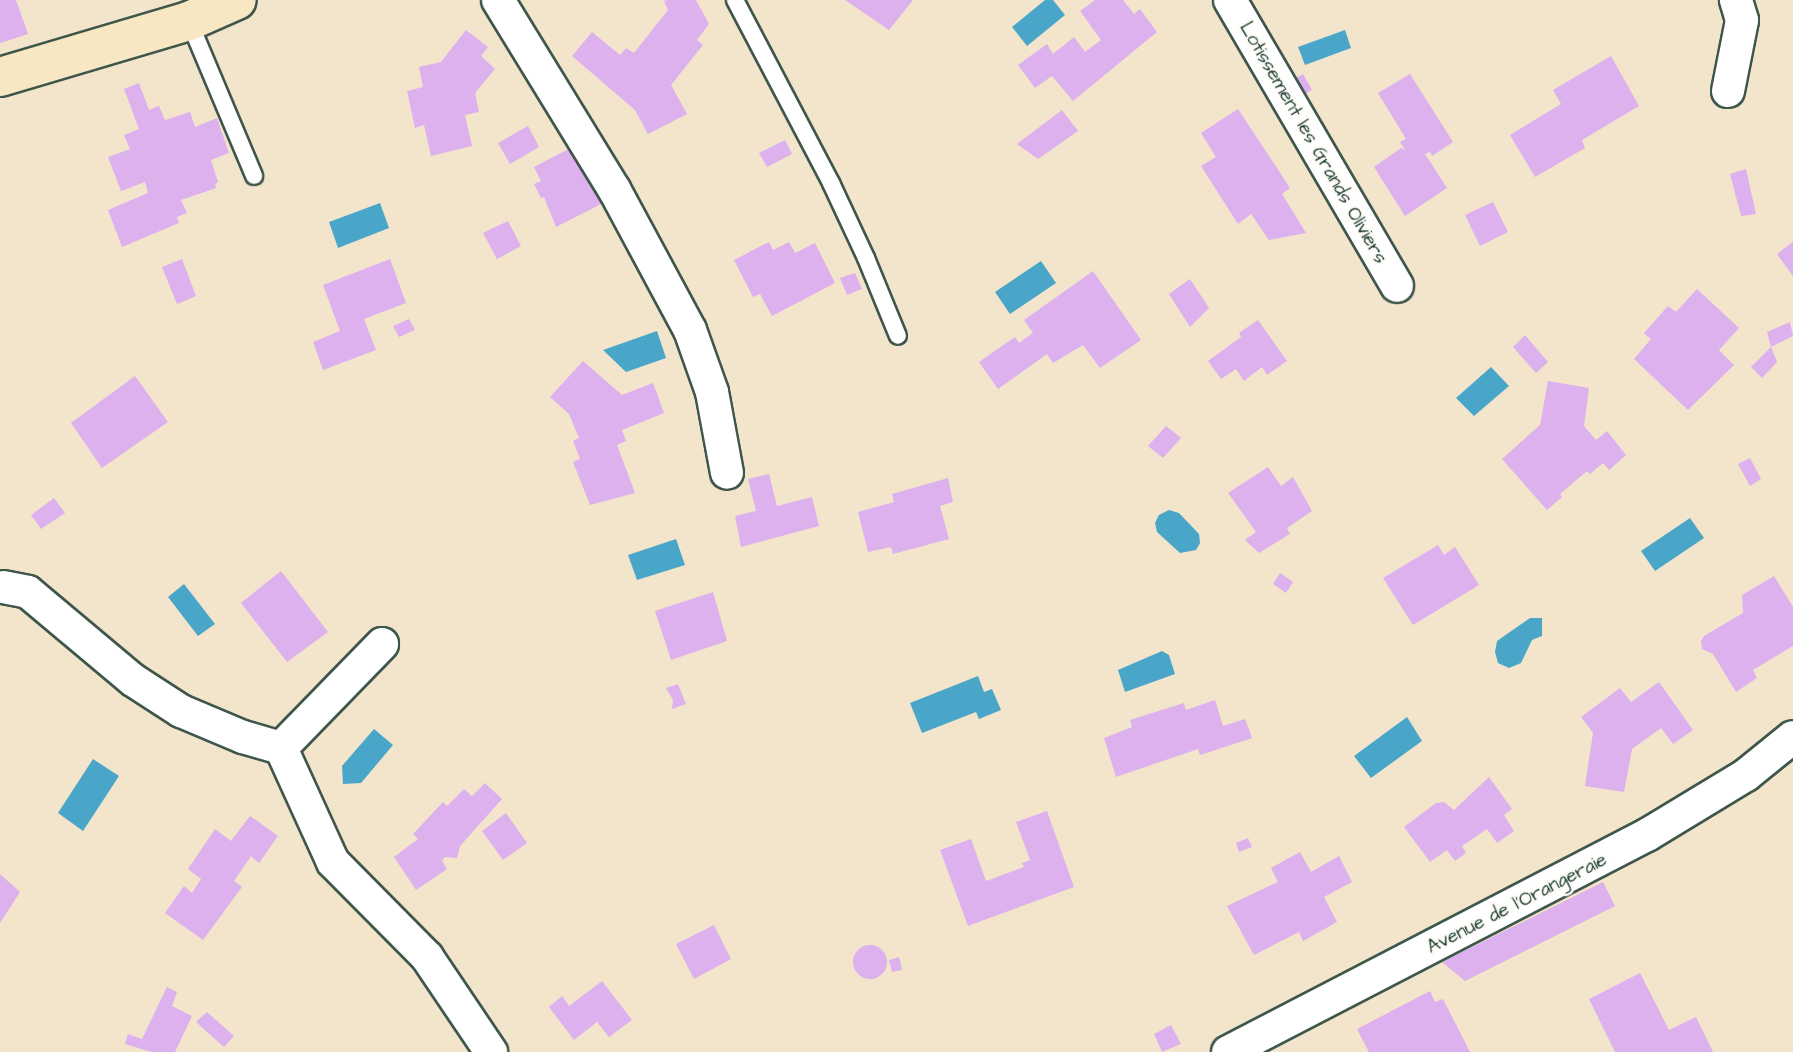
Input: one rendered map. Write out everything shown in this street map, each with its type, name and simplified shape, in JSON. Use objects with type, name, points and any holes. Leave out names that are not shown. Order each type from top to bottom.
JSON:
[{"type":"main road","points":[[0,77],[189,21],[237,0]]},
{"type":"street","points":[[498,0],[614,189],[690,330],[712,392],[727,473]]},
{"type":"street","name":"Lotissement les Grands Oliviers","points":[[1230,0],[1397,286]]},
{"type":"street","points":[[1728,91],[1742,20],[1736,0]]},
{"type":"street","points":[[1,585],[28,592],[133,680],[181,711],[243,737],[281,748],[333,862],[427,957],[491,1052]]},
{"type":"street","points":[[281,748],[382,644]]},
{"type":"street","name":"Avenue de l'Orangeraie","points":[[1228,1052],[1635,842],[1746,775],[1793,737]]},
{"type":"lane","points":[[735,0],[831,183],[898,335]]},
{"type":"lane","points":[[189,21],[254,176]]},
{"type":"water","points":[[1045,0],[1053,0],[1065,15],[1027,46],[1012,27]]},
{"type":"water","points":[[1345,30],[1351,48],[1305,65],[1298,47]]},
{"type":"water","points":[[380,203],[389,228],[338,248],[329,222]]},
{"type":"water","points":[[1041,261],[1056,283],[1010,314],[995,292]]},
{"type":"water","points":[[657,331],[666,358],[626,372],[603,350]]},
{"type":"water","points":[[1491,367],[1509,386],[1474,416],[1456,398]]},
{"type":"water","points":[[1169,510],[1179,513],[1199,534],[1200,543],[1196,550],[1180,553],[1157,532],[1155,523],[1159,515]]},
{"type":"water","points":[[1690,518],[1704,538],[1655,571],[1641,551]]},
{"type":"water","points":[[676,539],[685,565],[637,580],[628,555]]},
{"type":"water","points":[[184,584],[215,624],[198,636],[168,597]]},
{"type":"water","points":[[1530,618],[1542,618],[1542,636],[1532,640],[1521,663],[1509,668],[1498,663],[1495,652],[1497,641]]},
{"type":"water","points":[[1162,651],[1169,655],[1175,674],[1125,692],[1118,670]]},
{"type":"water","points":[[978,676],[984,692],[992,689],[1001,710],[979,719],[976,712],[922,733],[910,703]]},
{"type":"water","points":[[1407,717],[1422,741],[1371,778],[1354,756]]},
{"type":"water","points":[[374,729],[393,745],[361,783],[343,784],[342,766]]},
{"type":"water","points":[[93,759],[119,776],[83,831],[58,813]]},
{"type":"building","points":[[0,0],[16,0],[28,34],[0,43]]},
{"type":"building","points":[[696,0],[709,24],[697,40],[703,45],[671,85],[687,114],[648,134],[635,110],[572,56],[592,32],[620,55],[626,48],[634,53],[668,10],[664,1]]},
{"type":"building","points":[[845,0],[913,0],[889,30]]},
{"type":"building","points":[[1095,0],[1123,0],[1134,14],[1140,9],[1157,32],[1073,101],[1052,76],[1035,88],[1018,65],[1047,44],[1053,54],[1074,37],[1085,52],[1101,40],[1080,11]]},
{"type":"building","points":[[466,30],[488,47],[481,56],[495,69],[475,93],[479,112],[465,115],[472,146],[431,156],[424,125],[415,128],[407,91],[423,87],[419,67],[441,62]]},
{"type":"building","points":[[1611,56],[1639,106],[1582,140],[1585,148],[1535,177],[1510,135],[1561,104],[1553,90]]},
{"type":"building","points":[[1303,74],[1312,90],[1300,97],[1291,81]]},
{"type":"building","points":[[1410,74],[1453,142],[1432,156],[1430,152],[1425,154],[1447,188],[1405,216],[1374,167],[1401,148],[1405,150],[1400,142],[1406,139],[1378,93]]},
{"type":"building","points":[[139,83],[149,110],[159,106],[165,120],[190,112],[195,127],[217,118],[229,153],[211,160],[218,182],[215,184],[216,188],[181,200],[187,213],[177,217],[179,223],[122,247],[108,210],[148,193],[145,182],[121,191],[108,157],[130,149],[124,135],[139,129],[124,89]]},
{"type":"building","points":[[1238,109],[1290,188],[1282,194],[1306,233],[1269,240],[1251,214],[1238,224],[1201,166],[1216,157],[1201,133]]},
{"type":"building","points":[[1062,110],[1078,131],[1038,159],[1017,144]]},
{"type":"building","points":[[528,126],[539,147],[510,164],[498,143]]},
{"type":"building","points":[[785,140],[792,154],[767,167],[759,153]]},
{"type":"building","points":[[578,144],[613,198],[556,227],[544,197],[541,198],[534,184],[541,181],[534,167]]},
{"type":"building","points":[[1746,169],[1756,214],[1741,216],[1730,174]]},
{"type":"building","points":[[1493,202],[1508,232],[1480,246],[1465,215]]},
{"type":"building","points":[[508,221],[521,246],[497,259],[483,233]]},
{"type":"building","points":[[769,242],[773,250],[789,242],[795,253],[815,243],[835,283],[772,316],[760,294],[753,297],[734,260]]},
{"type":"building","points":[[1793,242],[1793,276],[1777,254]]},
{"type":"building","points":[[182,259],[196,296],[177,304],[162,267]]},
{"type":"building","points":[[390,259],[406,303],[364,319],[376,350],[323,370],[313,342],[340,331],[323,285]]},
{"type":"building","points":[[1093,271],[1141,340],[1100,368],[1083,345],[1053,363],[1047,354],[998,389],[979,362],[1015,337],[1019,343],[1033,333],[1024,320]]},
{"type":"building","points":[[855,273],[862,289],[847,295],[840,278]]},
{"type":"building","points":[[1190,279],[1209,308],[1190,327],[1169,294]]},
{"type":"building","points":[[1697,289],[1739,328],[1719,350],[1734,365],[1688,410],[1634,359],[1651,339],[1644,333],[1668,306],[1676,312]]},
{"type":"building","points":[[409,319],[415,330],[399,337],[393,326]]},
{"type":"building","points":[[1258,320],[1287,361],[1267,375],[1262,367],[1244,381],[1236,369],[1221,379],[1208,361],[1241,337],[1239,333]]},
{"type":"building","points":[[1790,322],[1793,336],[1771,347],[1767,332]]},
{"type":"building","points":[[1525,335],[1548,362],[1536,373],[1513,347]]},
{"type":"building","points":[[1771,347],[1777,362],[1762,378],[1751,367]]},
{"type":"building","points":[[583,361],[622,395],[653,383],[664,413],[622,430],[626,441],[617,445],[635,493],[590,505],[573,462],[580,459],[573,441],[579,438],[569,414],[550,397]]},
{"type":"building","points":[[135,376],[168,422],[102,468],[71,423]]},
{"type":"building","points":[[1548,381],[1589,388],[1584,426],[1596,440],[1607,431],[1626,455],[1609,470],[1603,463],[1590,474],[1587,471],[1560,494],[1562,497],[1547,510],[1502,459],[1540,425]]},
{"type":"building","points":[[1166,426],[1181,438],[1163,458],[1148,446]]},
{"type":"building","points":[[1750,458],[1761,479],[1750,486],[1738,464]]},
{"type":"building","points":[[1268,467],[1281,486],[1293,477],[1312,511],[1287,528],[1290,534],[1259,553],[1245,540],[1256,532],[1228,493]]},
{"type":"building","points":[[769,474],[777,506],[812,497],[819,526],[741,547],[735,516],[756,511],[748,479]]},
{"type":"building","points":[[948,478],[953,502],[940,506],[949,539],[893,554],[891,547],[868,552],[858,512],[894,502],[892,494]]},
{"type":"building","points":[[54,498],[65,513],[41,529],[31,515]]},
{"type":"building","points":[[1438,545],[1444,555],[1455,547],[1479,585],[1413,625],[1383,578]]},
{"type":"building","points":[[281,571],[328,632],[287,662],[241,603]]},
{"type":"building","points":[[1280,573],[1293,582],[1286,593],[1273,584]]},
{"type":"building","points":[[1774,576],[1793,607],[1793,646],[1753,670],[1757,678],[1736,692],[1713,654],[1702,649],[1701,641],[1704,636],[1743,613],[1742,595]]},
{"type":"building","points":[[713,592],[727,641],[671,660],[655,611]]},
{"type":"building","points":[[1659,682],[1693,730],[1673,744],[1661,728],[1632,749],[1624,792],[1585,786],[1593,733],[1581,717],[1620,688],[1631,702]]},
{"type":"building","points":[[678,684],[686,704],[672,709],[673,700],[666,688]]},
{"type":"building","points":[[1215,700],[1223,726],[1245,719],[1252,738],[1200,755],[1198,749],[1116,777],[1104,738],[1132,727],[1130,720],[1184,703],[1186,710]]},
{"type":"building","points":[[1489,777],[1512,809],[1504,815],[1514,831],[1497,843],[1487,829],[1462,846],[1466,853],[1455,861],[1447,850],[1430,862],[1404,827],[1436,803],[1444,802],[1454,810]]},
{"type":"building","points":[[485,783],[502,799],[460,846],[457,858],[445,857],[442,861],[447,869],[416,890],[394,857],[418,839],[413,834],[443,802],[447,806],[464,789],[472,796]]},
{"type":"building","points":[[1047,811],[1074,887],[968,926],[940,850],[971,839],[986,881],[1024,867],[1022,863],[1030,860],[1016,822]]},
{"type":"building","points":[[506,813],[527,843],[503,860],[482,831]]},
{"type":"building","points":[[250,816],[278,836],[259,863],[251,856],[234,881],[242,887],[203,940],[165,913],[184,886],[192,893],[201,879],[188,869],[215,829],[231,841]]},
{"type":"building","points":[[1248,838],[1252,847],[1239,852],[1236,843]]},
{"type":"building","points":[[1300,852],[1311,872],[1339,856],[1352,882],[1324,897],[1337,922],[1303,941],[1299,932],[1254,955],[1227,906],[1278,882],[1271,868]]},
{"type":"building","points":[[0,874],[20,892],[0,923]]},
{"type":"building","points":[[1603,882],[1615,906],[1465,981],[1442,962]]},
{"type":"building","points":[[714,925],[731,959],[694,979],[676,944]]},
{"type":"building","points":[[870,945],[882,950],[887,962],[882,974],[870,979],[858,974],[853,962],[858,950]]},
{"type":"building","points":[[899,957],[902,970],[892,972],[889,960]]},
{"type":"building","points":[[1640,973],[1669,1030],[1696,1017],[1713,1052],[1615,1052],[1589,999]]},
{"type":"building","points":[[602,981],[632,1020],[609,1037],[597,1022],[574,1040],[549,1007],[562,996],[569,1006]]},
{"type":"building","points":[[167,987],[177,992],[172,1006],[192,1016],[175,1052],[152,1052],[125,1044],[128,1034],[142,1039]]},
{"type":"building","points":[[1430,991],[1435,1002],[1443,999],[1470,1052],[1369,1052],[1357,1029]]},
{"type":"building","points":[[207,1012],[234,1036],[224,1047],[196,1022]]},
{"type":"building","points":[[1171,1025],[1181,1044],[1162,1052],[1154,1034]]}]
